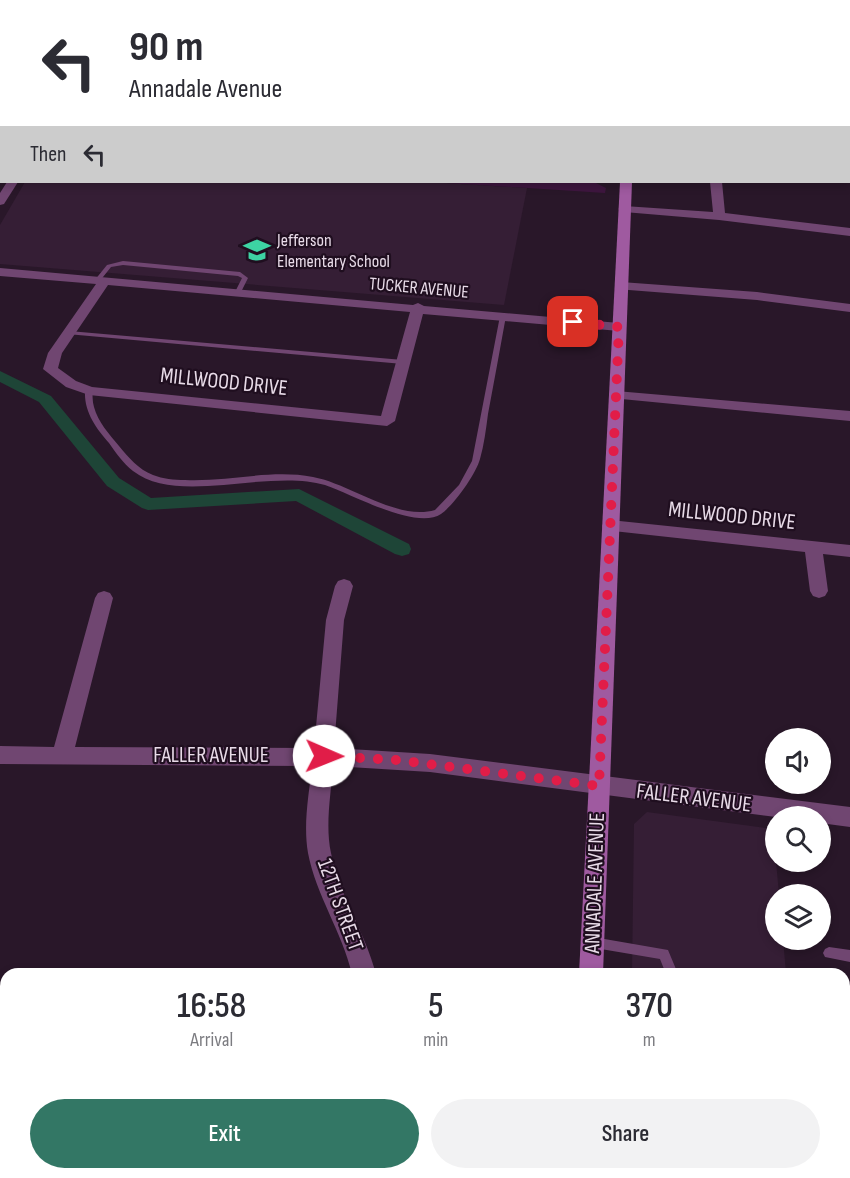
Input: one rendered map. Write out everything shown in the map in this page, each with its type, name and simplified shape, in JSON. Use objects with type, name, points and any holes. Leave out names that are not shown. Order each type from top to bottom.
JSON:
[{"type":"street","points":[[0,202],[11,183]]},
{"type":"street","name":"ANNADALE AVENUE","points":[[591,968],[626,183]]},
{"type":"street","points":[[716,183],[719,216]]},
{"type":"street","points":[[624,209],[719,216],[850,232]]},
{"type":"street","name":"TUCKER AVENUE","points":[[0,272],[418,307],[619,327]]},
{"type":"street","name":"MILLWOOD DRIVE","points":[[101,281],[55,353],[50,369],[71,384],[89,391],[387,421],[418,307]]},
{"type":"street","points":[[621,286],[767,297],[850,308]]},
{"type":"street","points":[[616,395],[850,416]]},
{"type":"street","name":"MILLWOOD DRIVE","points":[[610,526],[850,551]]},
{"type":"street","points":[[813,547],[819,591]]},
{"type":"street","name":"12TH STREET","points":[[344,586],[335,620],[317,827],[320,855],[329,882],[354,937],[362,968]]},
{"type":"street","points":[[62,755],[104,598]]},
{"type":"street","name":"FALLER AVENUE","points":[[0,755],[324,756],[397,760],[850,817]]},
{"type":"lane","points":[[101,281],[109,266],[123,263],[240,274],[245,278],[238,292]]},
{"type":"lane","points":[[89,391],[87,399],[91,412],[101,428],[137,471],[154,480],[215,482],[264,476],[312,478],[399,512],[433,514],[438,512],[462,487],[476,461],[503,316]]},
{"type":"lane","points":[[69,333],[403,362]]},
{"type":"lane","points":[[592,943],[664,954],[670,968]]},
{"type":"lane","points":[[829,953],[850,957]]},
{"type":"shaded area","name":"Jefferson Elementary School","points":[[24,183],[444,183],[527,188],[504,305],[0,264],[0,225]]},
{"type":"shaded area","points":[[447,183],[596,183],[606,188],[605,193]]},
{"type":"shaded area","points":[[647,812],[765,828],[765,872],[777,872],[778,884],[765,884],[765,950],[784,950],[786,968],[632,968],[634,824]]},
{"type":"waterway","points":[[0,376],[45,399],[113,482],[148,504],[299,495],[402,549]]},
{"type":"place","name":"Jefferson Elementary School","points":[[257,250]]},
{"type":"route","points":[[324,756],[430,763],[599,786],[619,327],[573,322]]}]
